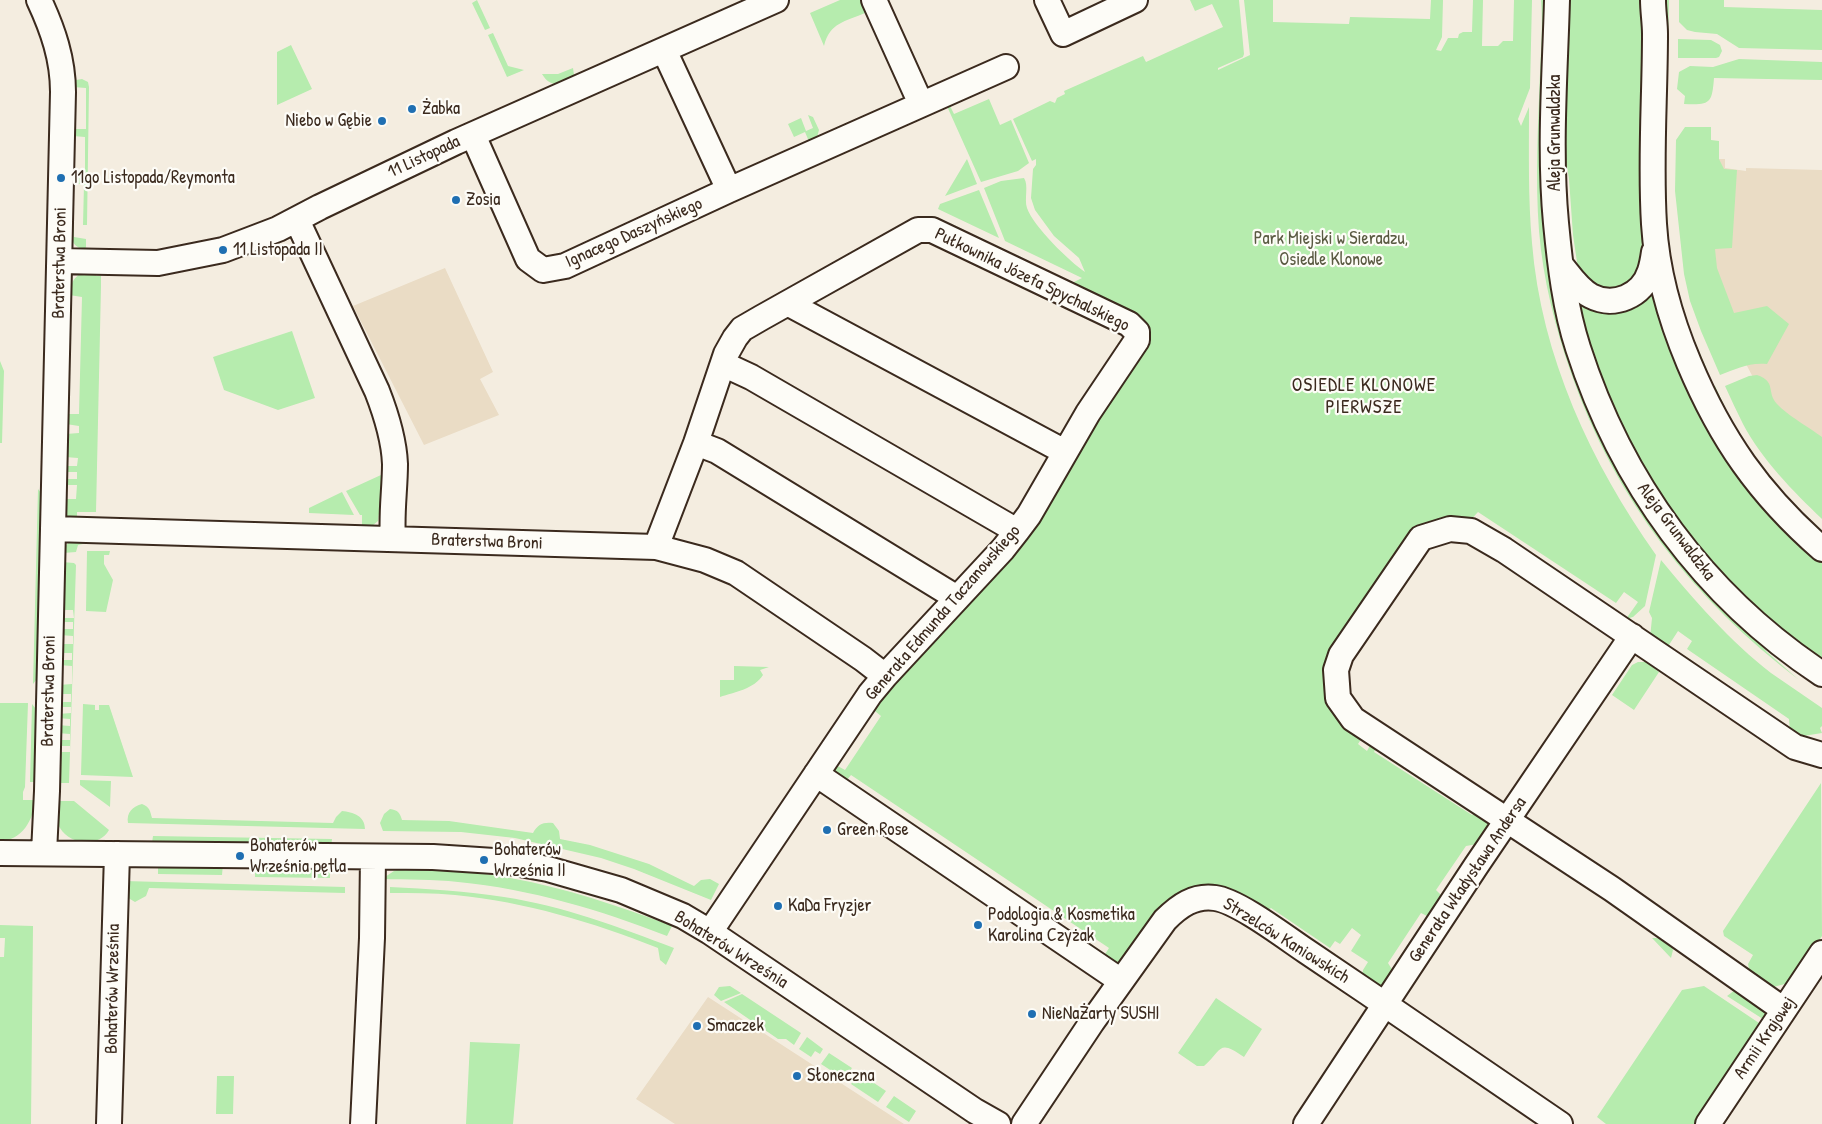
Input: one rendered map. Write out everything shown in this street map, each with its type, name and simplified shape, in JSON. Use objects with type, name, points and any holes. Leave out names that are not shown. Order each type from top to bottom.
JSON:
[{"type":"street","name":"Braterstwa Broni","points":[[39,0],[56,41],[63,72],[60,262],[44,853]]},
{"type":"street","name":"11 Listopada","points":[[60,262],[154,263],[223,250],[296,220],[473,135],[776,0]]},
{"type":"street","points":[[874,0],[921,104]]},
{"type":"street","points":[[1048,0],[1063,34],[1135,0]]},
{"type":"street","name":"Aleja Grunwaldzka","points":[[1557,0],[1553,146],[1556,222],[1568,308],[1578,347],[1594,392],[1627,465],[1654,509],[1690,556],[1721,591],[1779,642],[1822,674]]},
{"type":"street","points":[[1653,0],[1655,32],[1652,156],[1656,245],[1660,275],[1675,328],[1704,398],[1720,429],[1740,460],[1769,496],[1822,549]]},
{"type":"street","points":[[664,50],[728,190]]},
{"type":"street","name":"Ignacego Daszyńskiego","points":[[473,135],[528,259],[543,270],[565,266],[728,190],[1006,67]]},
{"type":"street","points":[[296,220],[377,391],[385,412],[395,463],[391,517],[393,539]]},
{"type":"street","name":"Pułkownika Józefa Spychalskiego","points":[[656,547],[696,443],[730,345],[742,329],[914,232],[928,229],[961,243],[1129,324],[1137,332],[1137,340]]},
{"type":"street","points":[[1561,265],[1581,289],[1591,296],[1606,300],[1626,299],[1636,292],[1650,272],[1656,245]]},
{"type":"street","points":[[789,304],[1065,452]]},
{"type":"street","name":"Generała Edmunda Taczanowskiego","points":[[710,932],[816,774],[885,676],[1017,531],[1137,340]]},
{"type":"street","points":[[723,364],[768,386],[1017,531]]},
{"type":"street","points":[[696,443],[718,451],[958,598]]},
{"type":"street","name":"Braterstwa Broni","points":[[53,529],[656,547],[705,560],[736,573],[885,676]]},
{"type":"street","points":[[1784,1010],[1612,889],[1353,719],[1338,698],[1336,670],[1341,655],[1421,538],[1450,529],[1471,530],[1504,550],[1795,747],[1822,754]]},
{"type":"street","name":"Generała Władysława Andersa","points":[[1306,1124],[1632,636]]},
{"type":"street","points":[[816,774],[1121,981]]},
{"type":"street","name":"Bohaterów Września","points":[[0,852],[448,857],[509,862],[585,878],[646,900],[683,916],[710,932],[975,1111],[998,1124]]},
{"type":"street","name":"Bohaterów Września","points":[[109,1124],[117,854]]},
{"type":"street","points":[[363,1124],[372,938],[372,857]]},
{"type":"street","name":"Strzelców Kaniowskich","points":[[1024,1124],[1121,981],[1165,920],[1185,902],[1201,897],[1228,901],[1261,921],[1386,1004],[1560,1124]]},
{"type":"street","name":"Armii Krajowej","points":[[1708,1124],[1822,953]]},
{"type":"shaded area","points":[[1701,159],[1725,159],[1725,168],[1746,171],[1746,168],[1822,170],[1822,473],[1767,404],[1735,343],[1710,271]]},
{"type":"shaded area","points":[[445,268],[493,372],[480,379],[499,415],[424,445],[353,306]]},
{"type":"shaded area","points":[[708,997],[904,1124],[675,1124],[636,1099]]},
{"type":"green space","points":[[477,0],[490,28],[485,30],[472,3]]},
{"type":"green space","points":[[840,0],[860,0],[865,13],[834,27],[824,46],[810,13]]},
{"type":"green space","name":"Park Miejski w Sieradzu, Osiedle Klonowe","points":[[1190,0],[1239,0],[1244,54],[1243,57],[1218,68],[1218,70],[1250,55],[1244,0],[1273,0],[1273,22],[1349,24],[1350,17],[1430,19],[1431,0],[1443,0],[1442,37],[1436,50],[1441,51],[1448,38],[1458,38],[1459,34],[1463,32],[1472,32],[1473,0],[1483,0],[1482,46],[1498,46],[1503,41],[1513,41],[1514,0],[1532,0],[1530,88],[1518,119],[1521,126],[1529,107],[1529,192],[1532,243],[1537,285],[1546,326],[1558,367],[1573,407],[1591,446],[1632,520],[1656,555],[1645,606],[1633,617],[1626,619],[1638,602],[1624,592],[1616,603],[1478,512],[1468,523],[1441,523],[1332,657],[1365,733],[1358,744],[1367,751],[1374,738],[1376,748],[1374,752],[1472,815],[1485,808],[1490,822],[1489,830],[1483,843],[1466,846],[1436,890],[1441,895],[1443,902],[1429,917],[1421,913],[1388,963],[1393,971],[1380,991],[1362,976],[1368,962],[1351,951],[1361,935],[1352,928],[1340,944],[1335,941],[1330,948],[1271,908],[1268,910],[1275,926],[1196,893],[1117,967],[1102,959],[1109,948],[851,775],[843,785],[835,775],[834,764],[845,770],[881,716],[870,707],[1146,340],[1013,262],[1010,253],[1072,283],[1082,278],[1005,241],[984,188],[1001,181],[1024,178],[1027,208],[1036,224],[1070,260],[1085,272],[1079,258],[1054,236],[1035,210],[1031,198],[1033,169],[1036,165],[1036,159],[1032,161],[1013,119],[1050,101],[1055,103],[1057,98],[1065,94],[1064,91],[1143,56],[1146,62],[1223,27],[1212,4],[1195,11]]},
{"type":"green space","points":[[1541,0],[1546,0],[1575,367],[1751,633],[1767,652],[1799,680],[1725,616],[1692,581],[1662,544],[1635,505],[1610,463],[1589,419],[1571,373],[1550,303],[1539,231],[1537,172],[1542,36]]},
{"type":"green space","points":[[1566,0],[1647,0],[1646,242],[1639,269],[1626,290],[1595,290],[1578,269],[1573,235],[1569,179],[1562,135]]},
{"type":"green space","points":[[1665,0],[1669,0],[1667,91],[1664,80]]},
{"type":"green space","points":[[1679,0],[1724,0],[1724,7],[1822,10],[1822,50],[1739,48],[1717,34],[1687,30],[1679,22]]},
{"type":"green space","points":[[493,33],[508,66],[524,70],[507,77],[488,35]]},
{"type":"green space","points":[[1678,39],[1711,40],[1720,45],[1722,51],[1719,57],[1716,58],[1678,58]]},
{"type":"green space","points":[[291,45],[312,89],[277,105],[277,52]]},
{"type":"green space","points":[[1739,59],[1822,62],[1822,80],[1714,78],[1712,93],[1708,101],[1699,104],[1684,104],[1685,96],[1677,89],[1679,72],[1690,66],[1713,67]]},
{"type":"green space","points":[[573,68],[574,75],[569,82],[565,83],[550,83],[542,74],[558,74]]},
{"type":"green space","points":[[82,79],[88,82],[89,87],[87,225],[83,225],[84,184],[71,184],[72,172],[85,171],[85,137],[73,136],[73,129],[86,129],[86,88],[73,87],[76,80]]},
{"type":"green space","points":[[989,99],[1000,125],[1011,120],[1029,163],[1018,171],[981,182],[946,104],[950,106],[954,114]]},
{"type":"green space","points":[[808,115],[813,117],[819,130],[816,141],[810,144],[805,132],[794,137],[788,124],[801,118],[806,131],[813,128]]},
{"type":"green space","points":[[1685,127],[1711,127],[1711,140],[1719,141],[1719,159],[1724,169],[1737,170],[1732,248],[1715,249],[1717,268],[1734,313],[1767,306],[1789,324],[1767,364],[1748,365],[1720,375],[1690,301],[1684,274],[1675,191],[1676,140]]},
{"type":"green space","points":[[1666,137],[1668,235],[1674,274],[1684,314],[1708,372],[1696,356],[1686,330],[1669,259],[1662,186],[1662,157]]},
{"type":"green space","points":[[967,159],[977,184],[945,196]]},
{"type":"green space","points":[[979,190],[999,238],[938,209],[940,204]]},
{"type":"green space","points":[[74,225],[74,237],[86,239],[85,249],[77,247],[73,241],[71,226]]},
{"type":"green space","points":[[95,270],[96,276],[101,276],[96,512],[77,512],[77,521],[65,514],[65,499],[76,499],[77,485],[65,485],[66,479],[77,479],[77,472],[66,472],[66,466],[77,466],[78,458],[65,457],[66,434],[79,433],[79,426],[66,424],[67,414],[79,414],[82,297],[69,295],[76,277]]},
{"type":"green space","points":[[1652,291],[1806,548],[1822,561],[1822,661],[1770,624],[1689,539],[1638,463],[1594,363],[1577,303]]},
{"type":"green space","points":[[292,331],[315,398],[278,410],[224,390],[213,357]]},
{"type":"green space","points":[[0,361],[4,371],[2,443],[0,443]]},
{"type":"green space","points":[[1757,375],[1767,381],[1774,400],[1781,408],[1822,437],[1822,519],[1789,486],[1759,450],[1743,424],[1725,386],[1749,376]]},
{"type":"green space","points":[[1708,384],[1715,386],[1737,429],[1759,464],[1785,494],[1822,531],[1822,537],[1749,458]]},
{"type":"green space","points":[[381,475],[382,490],[378,521],[372,526],[362,526],[362,515],[360,515],[346,491]]},
{"type":"green space","points":[[38,489],[44,497],[40,675],[33,684]]},
{"type":"green space","points":[[342,492],[354,515],[309,513],[309,508]]},
{"type":"green space","points":[[70,541],[93,542],[78,545],[76,552],[63,553],[64,548]]},
{"type":"green space","points":[[87,551],[110,551],[109,555],[104,555],[104,564],[113,580],[106,612],[86,611]]},
{"type":"green space","points":[[1661,560],[1699,605],[1741,648],[1771,673],[1822,708],[1822,726],[1820,728],[1822,733],[1797,737],[1790,733],[1789,719],[1687,649],[1692,641],[1678,631],[1667,648],[1650,638],[1652,618],[1649,612]]},
{"type":"green space","points":[[62,562],[74,563],[76,565],[70,752],[70,746],[57,746],[57,740],[70,740],[70,734],[57,733],[57,725],[70,726],[70,719],[57,718],[58,714],[71,713],[71,707],[58,707],[58,702],[71,702],[71,694],[58,694],[59,685],[72,684],[72,666],[59,665],[59,660],[72,660],[72,653],[60,653],[60,644],[73,644],[73,636],[60,635],[60,629],[73,629],[73,622],[60,622],[61,618],[74,618],[73,610],[61,610]]},
{"type":"green space","points":[[1638,662],[1646,662],[1659,672],[1634,710],[1612,695],[1632,665]]},
{"type":"green space","points":[[734,666],[769,667],[760,670],[763,675],[755,684],[720,697],[720,680],[734,680]]},
{"type":"green space","points":[[0,703],[28,703],[23,800],[35,800],[32,814],[25,828],[15,837],[0,841]]},
{"type":"green space","points":[[32,704],[39,713],[36,782],[30,782]]},
{"type":"green space","points":[[83,704],[95,705],[95,710],[99,710],[99,705],[109,705],[133,777],[81,775]]},
{"type":"green space","points":[[56,752],[70,752],[69,783],[55,783]]},
{"type":"green space","points":[[80,780],[111,781],[110,807],[80,785]]},
{"type":"green space","points":[[1821,783],[1822,936],[1792,980],[1769,988],[1751,977],[1748,964],[1753,955],[1724,936],[1723,931]]},
{"type":"green space","points":[[55,801],[74,801],[109,830],[99,840],[92,842],[77,841],[70,838],[58,825]]},
{"type":"green space","points":[[142,804],[148,808],[152,818],[333,823],[342,811],[350,812],[361,818],[365,829],[128,823],[128,816],[131,810]]},
{"type":"green space","points":[[390,809],[398,812],[402,820],[449,821],[533,833],[541,824],[553,823],[559,831],[560,839],[590,845],[649,864],[694,886],[701,880],[710,879],[719,884],[711,900],[601,858],[515,838],[461,832],[383,831],[380,823],[384,814]]},
{"type":"green space","points":[[153,836],[332,839],[331,847],[152,843]]},
{"type":"green space","points":[[158,863],[223,864],[222,875],[158,874]]},
{"type":"green space","points":[[255,865],[330,866],[330,878],[255,877]]},
{"type":"green space","points":[[403,868],[470,872],[531,882],[592,898],[672,926],[667,936],[591,909],[539,895],[485,885],[449,881],[382,879],[394,871]]},
{"type":"green space","points":[[124,881],[345,887],[345,893],[149,888],[146,896],[135,902],[125,896]]},
{"type":"green space","points":[[390,887],[461,892],[526,901],[590,918],[674,948],[666,965],[660,960],[658,948],[558,914],[481,898],[439,894],[390,893]]},
{"type":"green space","points":[[0,925],[33,926],[31,1124],[0,1124],[0,957],[4,957],[5,938],[0,938]]},
{"type":"green space","points":[[1652,938],[1662,939],[1670,944],[1673,950],[1671,958]]},
{"type":"green space","points":[[730,986],[741,993],[721,1001],[714,995],[719,987]]},
{"type":"green space","points":[[1704,986],[1759,1023],[1761,1031],[1695,1124],[1606,1124],[1597,1117],[1682,990]]},
{"type":"green space","points":[[1735,990],[1739,990],[1768,1013],[1766,1021],[1727,996]]},
{"type":"green space","points":[[742,994],[801,1033],[794,1045],[786,1039],[778,1039],[724,1002]]},
{"type":"green space","points":[[1216,998],[1262,1029],[1244,1057],[1225,1047],[1221,1048],[1204,1066],[1197,1066],[1178,1053]]},
{"type":"green space","points":[[807,1037],[823,1049],[820,1054],[815,1051],[811,1057],[799,1049]]},
{"type":"green space","points":[[470,1042],[520,1044],[513,1124],[466,1124]]},
{"type":"green space","points":[[829,1053],[852,1068],[844,1079],[821,1064]]},
{"type":"green space","points":[[859,1073],[886,1091],[878,1102],[851,1084]]},
{"type":"green space","points":[[217,1076],[234,1076],[233,1114],[216,1114]]},
{"type":"green space","points":[[894,1096],[916,1111],[909,1122],[886,1107]]},
{"type":"place","name":"Żabka","points":[[412,109]]},
{"type":"place","name":"Niebo w Gębie","points":[[382,121]]},
{"type":"place","name":"11go Listopada/Reymonta","points":[[61,178]]},
{"type":"place","name":"Zosia","points":[[456,200]]},
{"type":"place","name":"11 Listopada II","points":[[223,250]]},
{"type":"place","name":"Green Rose","points":[[827,830]]},
{"type":"place","name":"Bohaterów Września pętla","points":[[240,856]]},
{"type":"place","name":"Bohaterów Września II","points":[[484,860]]},
{"type":"place","name":"KaDa Fryzjer","points":[[778,906]]},
{"type":"place","name":"Podologia & Kosmetika Karolina Czyżak","points":[[978,925]]},
{"type":"place","name":"NieNaŻarty SUSHI","points":[[1032,1014]]},
{"type":"place","name":"Smaczek","points":[[697,1026]]},
{"type":"place","name":"Słoneczna","points":[[797,1076]]},
{"type":"district","name":"OSIEDLE KLONOWE PIERWSZE","points":[[1364,397]]}]
